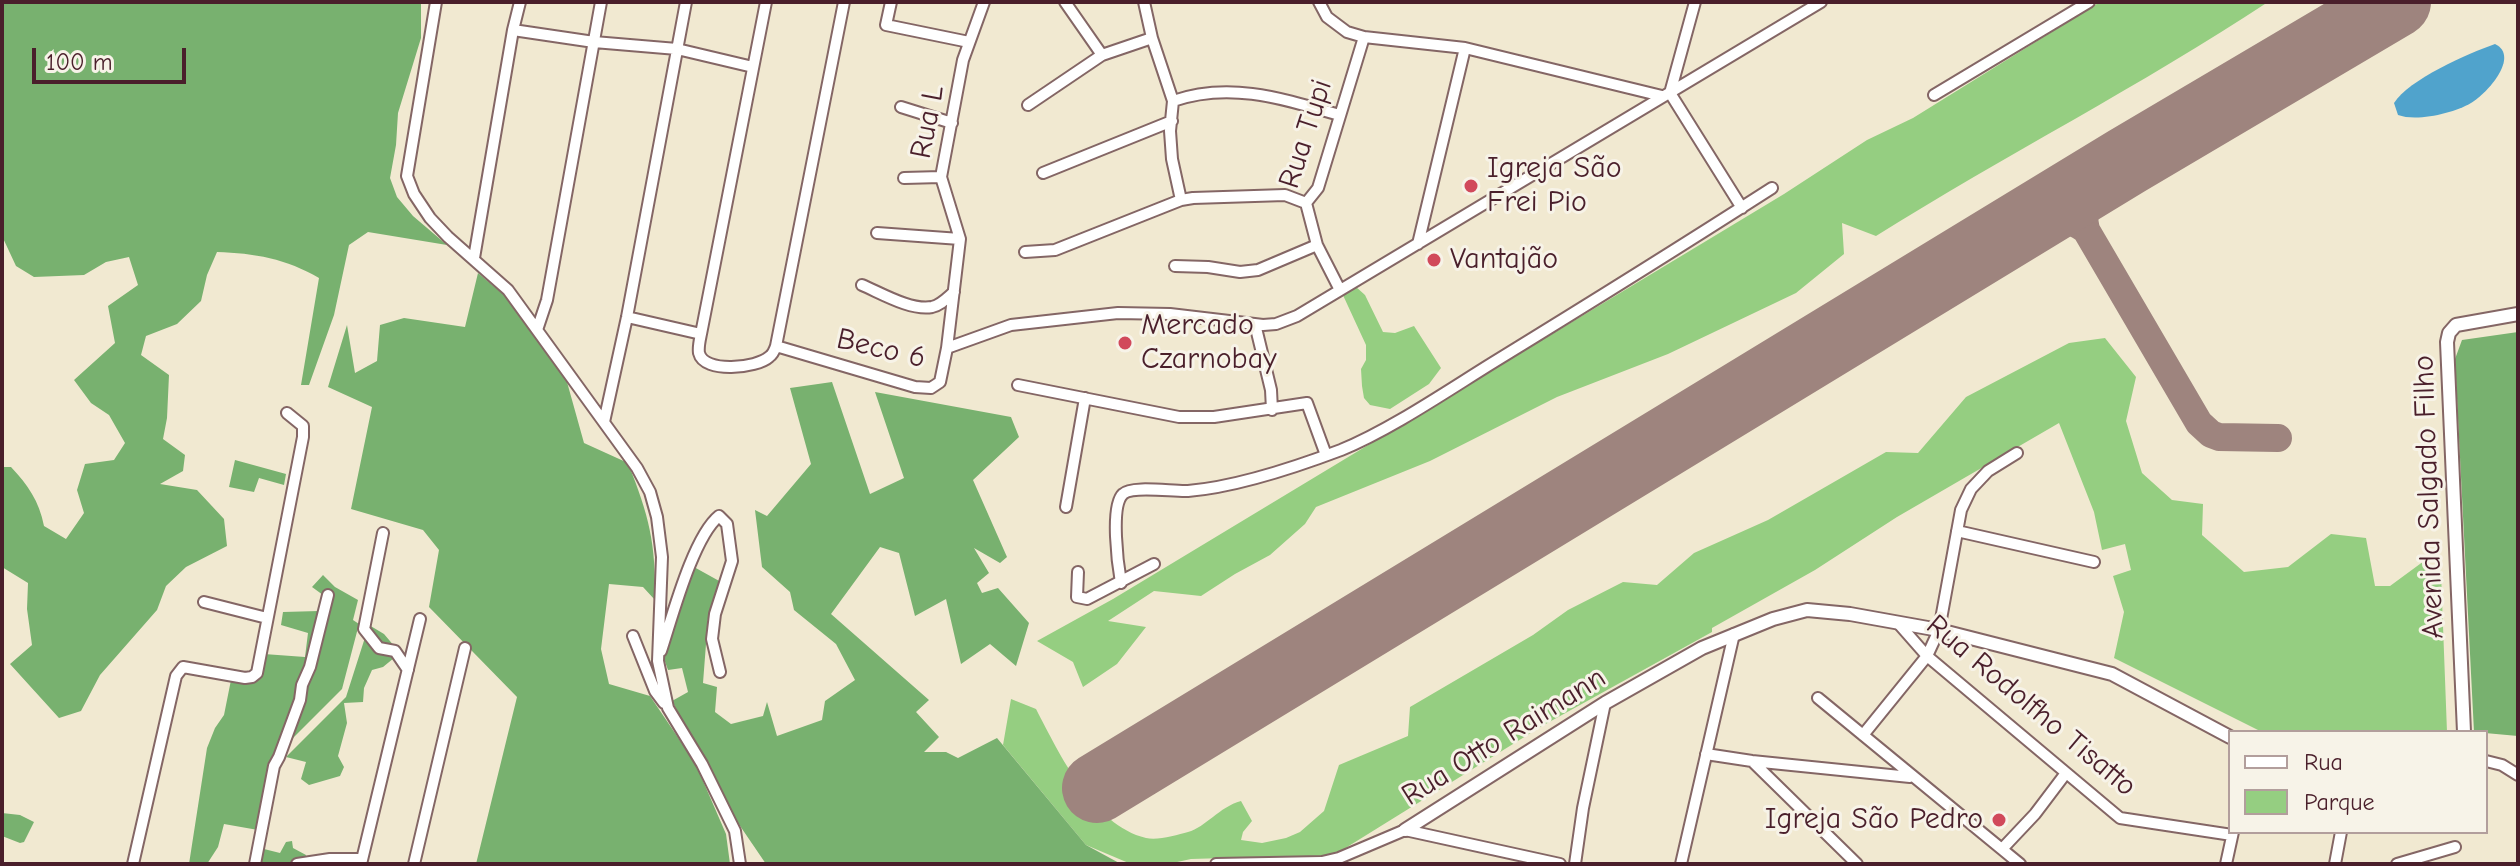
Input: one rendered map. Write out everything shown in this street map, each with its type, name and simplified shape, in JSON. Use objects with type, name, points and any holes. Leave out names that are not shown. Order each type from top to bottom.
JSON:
[{"type":"street","points":[[436,2],[407,176],[414,194],[430,218],[508,290],[637,468],[650,492],[662,557],[658,661],[668,708]]},
{"type":"street","points":[[474,258],[520,2]]},
{"type":"street","points":[[537,330],[547,300],[601,2]]},
{"type":"street","points":[[604,422],[627,317],[686,2]]},
{"type":"street","points":[[766,2],[701,334],[699,352],[703,360],[714,366],[760,363],[771,356],[776,346],[844,2]]},
{"type":"street","points":[[891,2],[886,25],[969,42]]},
{"type":"street","name":"Rua L","points":[[947,348],[960,239],[941,177],[969,42],[984,2]]},
{"type":"street","points":[[1065,2],[1102,55]]},
{"type":"street","points":[[1144,2],[1152,38],[1173,101],[1172,159],[1181,200]]},
{"type":"street","points":[[1319,2],[1335,26],[1364,37],[1465,48],[1666,95],[1742,208]]},
{"type":"street","points":[[1666,95],[1695,2]]},
{"type":"street","points":[[947,348],[1011,325],[1118,313],[1170,314],[1255,324],[1276,324],[1297,316],[1819,2]]},
{"type":"street","points":[[1934,95],[2089,2]]},
{"type":"street","points":[[513,30],[594,42],[677,49],[753,67]]},
{"type":"street","name":"Rua Tupi","points":[[1340,290],[1317,245],[1306,203],[1318,188],[1364,37]]},
{"type":"street","points":[[1028,105],[1102,55],[1152,38]]},
{"type":"street","points":[[1418,244],[1465,48]]},
{"type":"street","points":[[1173,101],[1210,92],[1252,93],[1339,115]]},
{"type":"street","points":[[901,107],[952,123]]},
{"type":"street","points":[[1043,173],[1172,121]]},
{"type":"street","points":[[904,178],[941,177]]},
{"type":"street","points":[[1121,583],[1116,556],[1119,498],[1131,489],[1204,489],[1352,445],[1434,399],[1718,225],[1772,188]]},
{"type":"street","points":[[1025,252],[1055,250],[1181,200],[1285,195],[1306,203]]},
{"type":"street","points":[[877,233],[960,239]]},
{"type":"street","points":[[1175,266],[1240,272],[1258,270],[1317,245]]},
{"type":"street","points":[[862,285],[926,307],[935,307],[954,292]]},
{"type":"street","name":"Avenida Salgado Filho","points":[[2464,730],[2447,342],[2449,333],[2456,325],[2518,314]]},
{"type":"street","points":[[627,317],[701,334]]},
{"type":"street","points":[[1255,324],[1271,390],[1272,410]]},
{"type":"street","name":"Beco 6","points":[[776,346],[869,375],[931,388],[940,382],[947,348]]},
{"type":"street","points":[[1018,385],[1179,417],[1214,417],[1307,403],[1326,455]]},
{"type":"street","points":[[1066,507],[1085,398]]},
{"type":"street","points":[[133,864],[176,676],[183,667],[252,677],[257,673],[303,437],[303,426],[287,413]]},
{"type":"street","points":[[1863,735],[1927,656],[1939,630],[1961,510],[1971,489],[1988,471],[2017,453]]},
{"type":"street","points":[[658,661],[692,563],[703,539],[719,516],[727,524],[732,561],[715,614],[712,639],[720,672]]},
{"type":"street","points":[[1957,531],[2094,562]]},
{"type":"street","points":[[383,533],[364,629],[379,648],[395,651],[408,670]]},
{"type":"street","points":[[1078,572],[1075,593],[1081,599],[1100,594],[1154,564]]},
{"type":"street","points":[[255,864],[274,766],[300,700],[328,595]]},
{"type":"street","points":[[204,602],[267,618]]},
{"type":"street","name":"Rua Otto Raimann","points":[[1216,864],[1322,862],[1405,830],[1605,703],[1702,648],[1773,619],[1807,610],[1898,623]]},
{"type":"street","points":[[297,864],[330,859],[361,862],[420,619]]},
{"type":"street","points":[[1898,623],[1939,630],[2112,674],[2228,736]]},
{"type":"street","name":"Rua Rodolfho Tisatto","points":[[1898,623],[1927,656],[2120,818],[2228,832]]},
{"type":"street","points":[[1681,864],[1734,634]]},
{"type":"street","points":[[633,636],[655,691],[702,764],[735,831],[740,864]]},
{"type":"street","points":[[414,864],[465,648]]},
{"type":"street","points":[[1818,698],[2020,864]]},
{"type":"street","points":[[1575,864],[1605,703]]},
{"type":"street","points":[[1706,754],[1912,778]]},
{"type":"street","points":[[1752,761],[1857,864]]},
{"type":"street","points":[[2488,762],[2502,765],[2518,775]]},
{"type":"street","points":[[2002,849],[2035,814],[2066,773]]},
{"type":"street","points":[[1405,830],[1560,864]]},
{"type":"street","points":[[2226,864],[2233,834]]},
{"type":"street","points":[[2335,864],[2341,834]]},
{"type":"street","points":[[2397,864],[2455,847]]},
{"type":"green space","points":[[2,2],[421,2],[421,38],[398,113],[390,178],[397,197],[413,216],[447,245],[368,232],[349,245],[334,315],[309,385],[301,385],[319,278],[282,262],[217,252],[201,301],[177,324],[146,336],[141,355],[169,375],[163,439],[185,455],[183,471],[160,484],[197,490],[224,519],[227,546],[186,567],[166,586],[157,610],[100,675],[81,711],[59,718],[10,664],[32,645],[27,609],[28,583],[2,567],[2,467],[11,467],[28,487],[44,526],[66,539],[84,513],[77,490],[85,464],[114,460],[125,443],[109,415],[91,403],[74,380],[115,343],[108,306],[138,285],[129,257],[106,262],[84,275],[34,277],[16,266],[2,236]]},
{"type":"green space","points":[[2100,2],[2268,2],[2171,63],[1876,236],[1842,223],[1844,254],[1796,293],[1668,354],[1557,397],[1430,461],[1316,507],[1305,524],[1270,555],[1201,596],[1154,591],[1108,621],[1146,627],[1117,664],[1083,687],[1073,662],[1037,641],[1113,599],[1784,194],[1867,140],[1913,118]]},
{"type":"green space","points":[[478,273],[504,295],[567,382],[584,443],[628,463],[650,530],[655,600],[643,587],[609,584],[601,649],[609,684],[650,696],[677,736],[697,767],[726,834],[730,864],[476,864],[517,697],[429,607],[439,550],[423,530],[351,509],[372,407],[328,387],[347,325],[355,373],[377,361],[380,325],[404,318],[465,327]]},
{"type":"green space","points":[[1355,286],[1365,295],[1383,332],[1395,333],[1414,326],[1441,368],[1429,384],[1390,409],[1370,405],[1364,398],[1361,369],[1366,360],[1366,345],[1342,293]]},
{"type":"green space","points":[[2518,332],[2518,736],[2474,730],[2455,359],[2462,340]]},
{"type":"green space","points":[[2105,338],[2136,377],[2126,421],[2142,473],[2172,500],[2203,504],[2202,535],[2244,572],[2288,567],[2331,534],[2366,538],[2375,586],[2390,586],[2424,561],[2441,573],[2447,730],[2258,730],[2114,658],[2124,612],[2113,576],[2131,570],[2125,544],[2102,550],[2094,512],[2059,423],[1897,517],[1815,570],[1712,628],[1712,632],[1542,726],[1331,857],[1191,859],[1168,864],[1131,864],[1086,845],[1003,745],[1011,699],[1036,709],[1080,786],[1094,804],[1127,831],[1151,839],[1178,835],[1201,826],[1241,801],[1252,821],[1241,840],[1262,843],[1286,838],[1300,832],[1324,811],[1339,765],[1408,736],[1410,707],[1533,635],[1568,610],[1623,582],[1657,585],[1694,553],[1768,520],[1886,452],[1918,453],[1966,397],[2069,343]]},
{"type":"green space","points":[[832,382],[870,494],[904,478],[875,392],[1011,417],[1019,437],[973,480],[1007,557],[1000,563],[974,548],[989,573],[977,583],[982,593],[998,588],[1029,623],[1016,666],[990,644],[961,664],[946,599],[915,616],[899,553],[880,547],[831,614],[929,700],[916,712],[939,737],[924,752],[946,752],[958,758],[997,738],[1086,845],[1121,864],[766,864],[736,820],[672,701],[688,692],[682,668],[668,670],[663,656],[694,567],[721,582],[708,618],[703,683],[717,687],[715,712],[731,724],[763,716],[767,702],[777,736],[822,720],[825,701],[855,680],[836,644],[794,610],[790,592],[762,567],[755,510],[767,516],[811,464],[790,388]]},
{"type":"green space","points":[[235,460],[286,474],[284,485],[259,478],[254,492],[229,487]]},
{"type":"green space","points":[[323,575],[335,587],[358,600],[353,620],[359,624],[342,689],[268,763],[258,830],[224,824],[218,847],[207,864],[189,864],[207,748],[224,715],[231,680],[254,682],[260,676],[264,654],[305,657],[308,633],[281,625],[283,612],[319,611],[323,595],[312,587]]},
{"type":"green space","points":[[369,625],[384,634],[395,647],[394,658],[383,667],[372,670],[364,688],[363,702],[344,703],[347,723],[338,756],[344,767],[340,776],[309,785],[301,779],[306,762],[286,757],[346,697]]},
{"type":"green space","points":[[2,813],[20,815],[34,822],[24,842],[2,836]]},
{"type":"green space","points":[[292,841],[293,848],[306,855],[303,864],[257,864],[260,848],[280,853],[286,842]]},
{"type":"water","points":[[2495,44],[2502,50],[2503,65],[2493,83],[2478,98],[2464,107],[2445,113],[2415,117],[2398,115],[2394,103],[2412,85],[2455,61]]},
{"type":"taxiway","points":[[2100,178],[2086,202],[2086,230],[2199,423],[2219,437],[2278,438]]},
{"type":"taxiway","points":[[2032,221],[2060,218],[2086,230]]},
{"type":"runway","points":[[1097,788],[2127,161],[2396,2]]},
{"type":"place","name":"Igreja São Frei Pio","points":[[1471,186]]},
{"type":"place","name":"Vantajão","points":[[1434,260]]},
{"type":"place","name":"Mercado Czarnobay","points":[[1125,343]]},
{"type":"place","name":"Igreja São Pedro","points":[[1999,820]]}]
